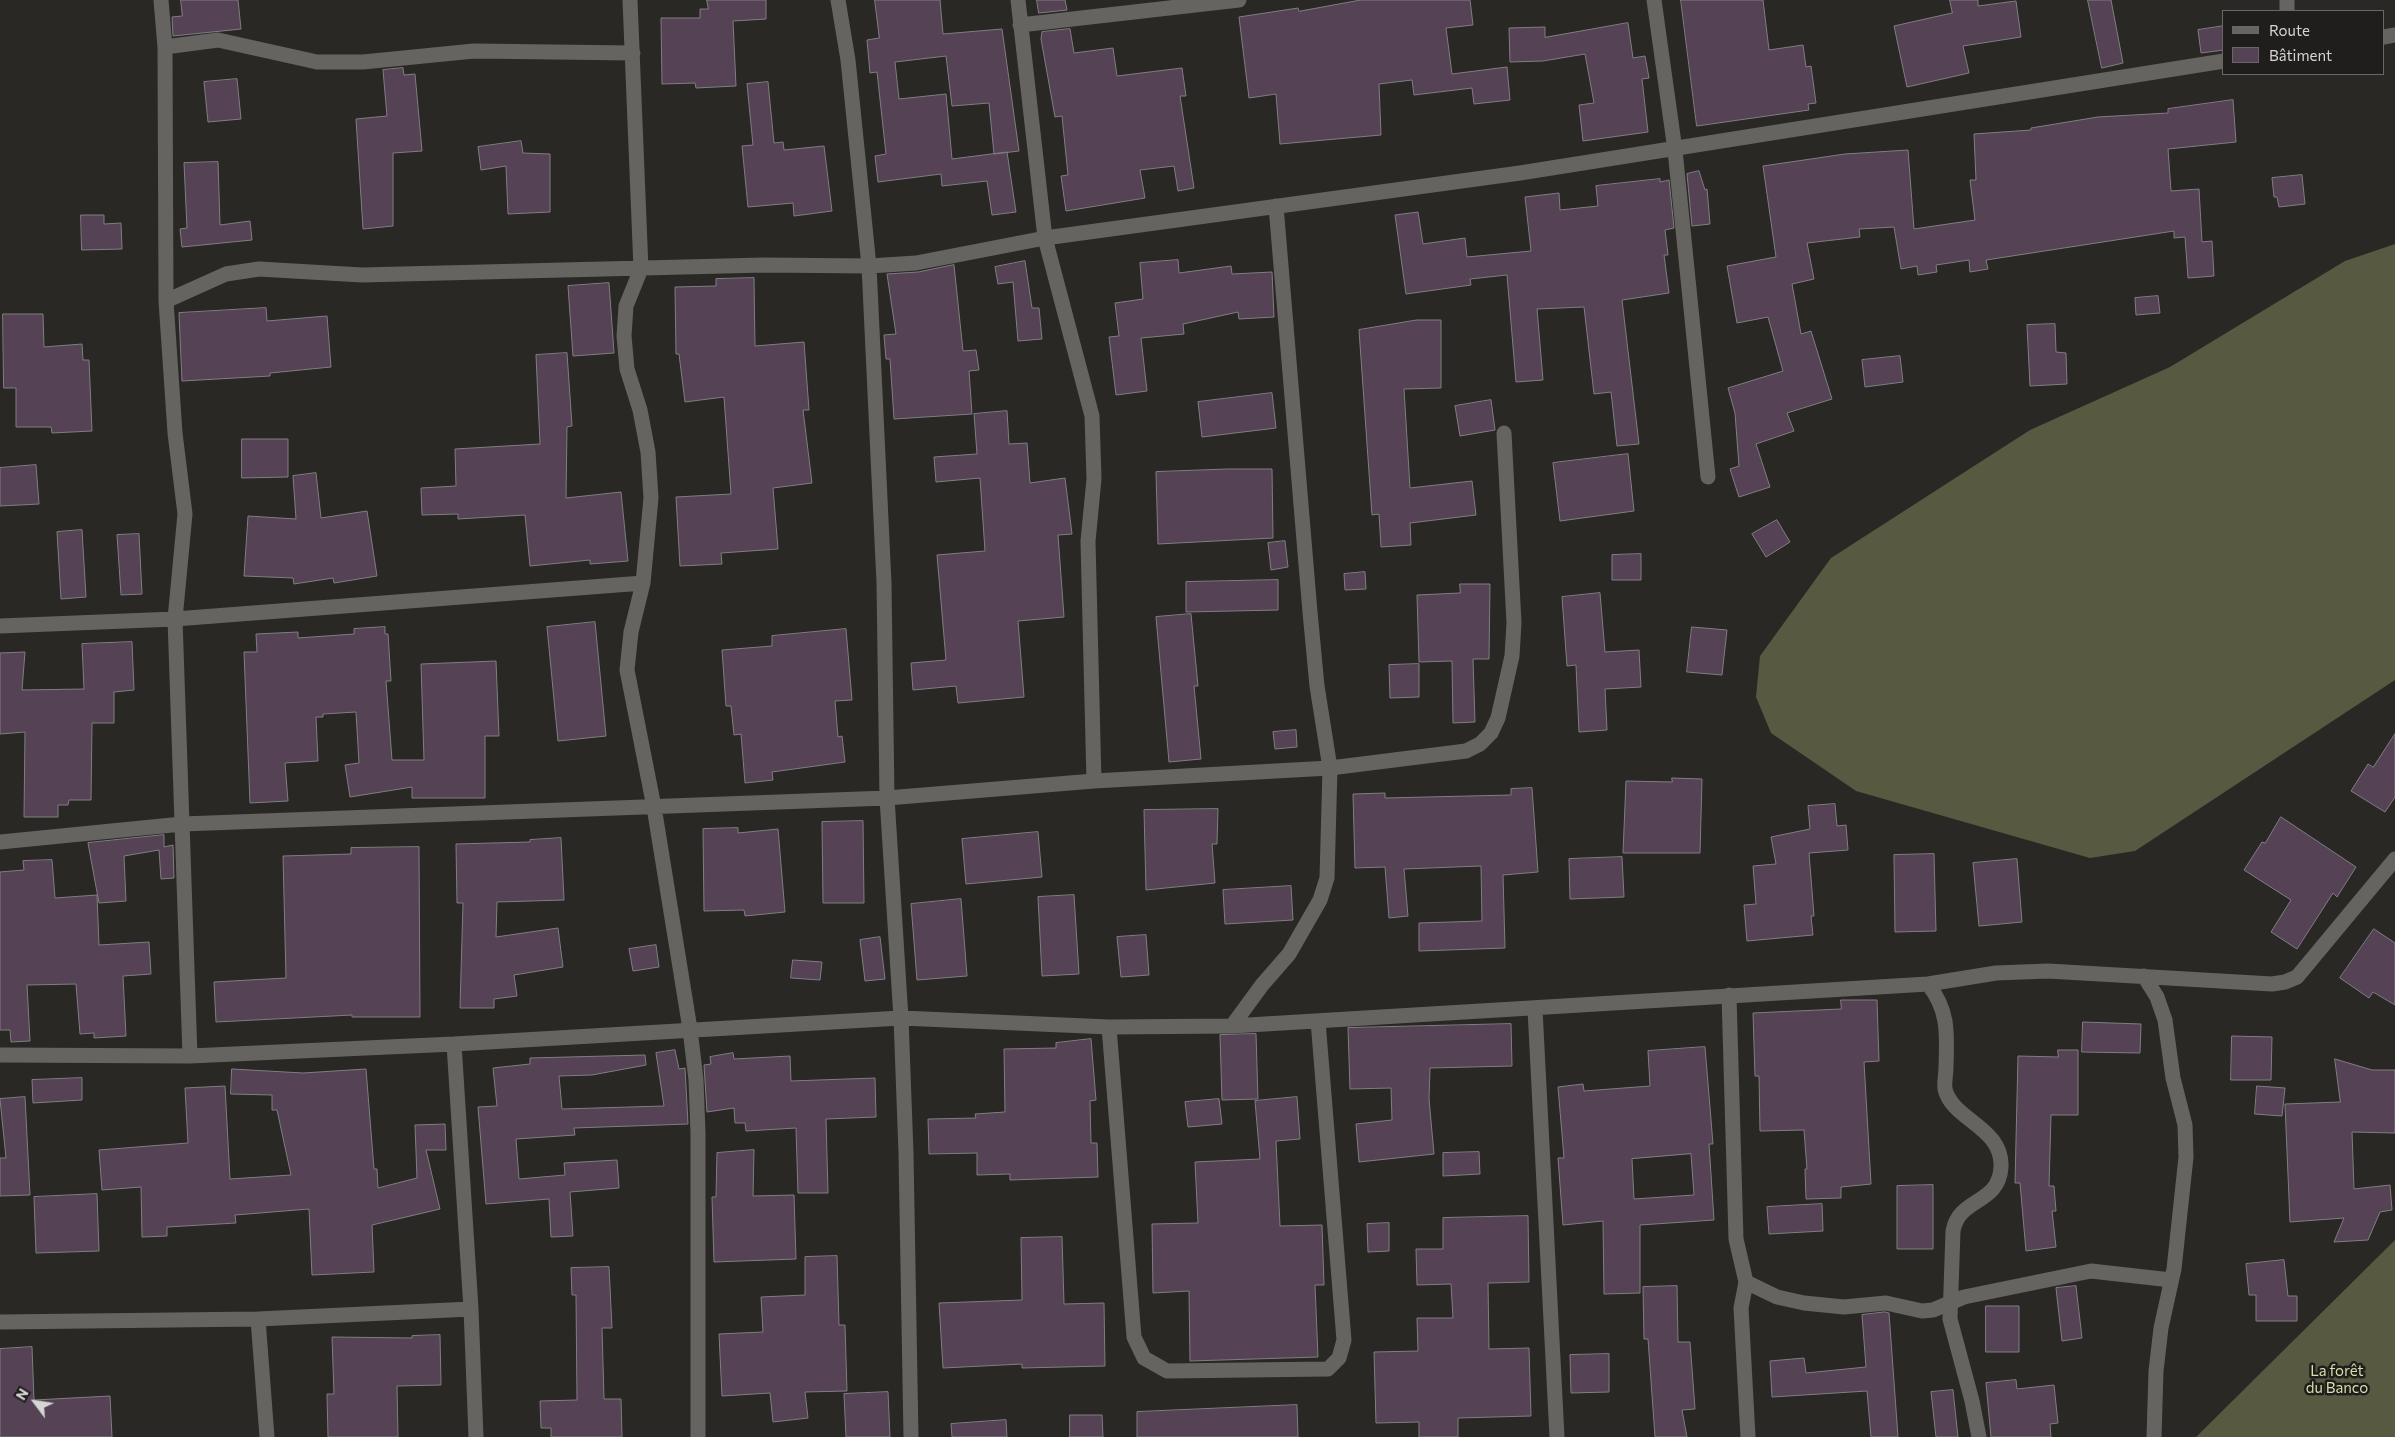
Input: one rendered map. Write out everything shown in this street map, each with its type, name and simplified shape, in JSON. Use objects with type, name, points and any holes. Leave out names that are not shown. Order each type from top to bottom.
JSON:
[{"type":"street","points":[[161,0],[165,47],[166,301],[175,433],[185,514],[175,619],[190,1056]]},
{"type":"street","points":[[630,0],[641,268],[626,306],[624,336],[627,370],[640,410],[648,452],[651,498],[643,583],[631,632],[627,670],[654,807],[690,1029],[698,1133],[698,1437]]},
{"type":"street","points":[[838,0],[848,60],[869,266],[884,583],[887,798],[906,1153],[911,1437]]},
{"type":"street","points":[[1018,0],[1045,238],[1092,416],[1094,479],[1088,540],[1094,781]]},
{"type":"street","points":[[1020,25],[1239,0]]},
{"type":"street","points":[[1654,0],[1674,150],[1708,478]]},
{"type":"street","points":[[165,47],[218,40],[240,43],[269,53],[317,62],[363,62],[474,51],[633,53]]},
{"type":"street","points":[[166,301],[226,274],[259,269],[362,275],[764,265],[869,266],[916,263],[1045,238],[1376,194],[1674,150],[2222,61]]},
{"type":"street","points":[[1232,1026],[1288,954],[1320,900],[1327,878],[1330,768],[1312,640],[1276,206]]},
{"type":"street","points":[[0,842],[182,824],[887,798],[1094,781],[1330,768],[1466,751],[1480,744],[1494,726],[1500,711],[1512,656],[1514,623],[1504,433]]},
{"type":"street","points":[[0,626],[175,619],[643,583]]},
{"type":"street","points":[[0,1055],[190,1056],[454,1044],[900,1018],[1109,1027],[1232,1026],[1928,984],[1996,973],[2048,971],[2272,984],[2285,982],[2297,977],[2395,859]]},
{"type":"street","points":[[2144,976],[2157,997],[2165,1020],[2173,1078],[2185,1125],[2186,1158],[2171,1280],[2161,1328],[2156,1371],[2154,1437]]},
{"type":"street","points":[[1928,984],[1938,997],[1945,1013],[1945,1090],[1953,1104],[1983,1128],[1998,1150],[2001,1168],[1995,1185],[1984,1198],[1964,1209],[1955,1219],[1950,1319],[1972,1401],[1979,1437]]},
{"type":"street","points":[[1729,995],[1736,1239],[1746,1282],[1741,1308],[1748,1437]]},
{"type":"street","points":[[1535,1009],[1557,1437]]},
{"type":"street","points":[[1109,1027],[1134,1337],[1144,1358],[1167,1371],[1328,1369],[1340,1358],[1344,1340],[1318,1021]]},
{"type":"street","points":[[454,1044],[471,1309],[476,1437]]},
{"type":"street","points":[[1746,1282],[1777,1297],[1804,1303],[1844,1307],[1886,1303],[1922,1311],[1933,1310],[1964,1297],[2091,1271],[2171,1280]]},
{"type":"street","points":[[0,1322],[258,1319],[471,1309]]},
{"type":"street","points":[[258,1319],[267,1437]]},
{"type":"green space","points":[[2395,244],[2395,680],[2135,851],[2090,858],[1856,791],[1771,733],[1756,697],[1760,656],[1831,558],[2030,430],[2170,367],[2345,261]]},
{"type":"green space","name":"La forêt du Banco","points":[[2395,1240],[2395,1437],[2196,1437]]},
{"type":"building","points":[[181,0],[238,0],[241,29],[173,36],[172,17],[182,16]]},
{"type":"building","points":[[707,0],[766,0],[766,19],[733,21],[736,86],[696,88],[695,83],[662,84],[661,18],[700,18],[700,9],[708,9]]},
{"type":"building","points":[[875,0],[940,0],[943,34],[1002,29],[1019,151],[1007,152],[1016,212],[992,215],[987,181],[942,186],[941,174],[878,182],[875,156],[886,154],[877,72],[870,73],[867,40],[879,38]],"holes":[[[946,56],[952,106],[989,103],[994,154],[952,159],[946,94],[899,99],[895,62]]]},
{"type":"building","points":[[1037,0],[1065,0],[1067,10],[1039,13]]},
{"type":"building","points":[[1361,0],[1470,0],[1473,25],[1446,28],[1452,74],[1507,67],[1510,100],[1474,104],[1472,88],[1414,95],[1412,80],[1379,84],[1381,135],[1280,144],[1276,94],[1249,98],[1239,17],[1298,8],[1299,11]]},
{"type":"building","points":[[1681,0],[1763,0],[1769,50],[1803,45],[1806,67],[1811,66],[1816,103],[1808,104],[1809,110],[1697,126]]},
{"type":"building","points":[[1950,0],[1978,0],[1978,6],[2016,1],[2021,37],[1963,46],[1969,73],[1907,87],[1894,26],[1952,13]]},
{"type":"building","points":[[2088,0],[2111,0],[2123,63],[2102,68]]},
{"type":"building","points":[[1628,23],[1633,58],[1645,56],[1649,78],[1642,79],[1648,132],[1583,141],[1579,105],[1594,103],[1585,54],[1543,61],[1510,62],[1509,28],[1545,27],[1545,37]]},
{"type":"building","points":[[2222,26],[2222,50],[2201,53],[2198,30]]},
{"type":"building","points":[[1070,29],[1074,53],[1113,48],[1117,76],[1182,68],[1186,96],[1180,96],[1194,188],[1178,191],[1174,166],[1140,170],[1145,198],[1066,211],[1061,176],[1068,175],[1062,116],[1055,117],[1041,39],[1042,32]]},
{"type":"building","points":[[403,68],[404,75],[415,74],[422,151],[393,153],[393,226],[363,229],[356,119],[387,116],[383,70]]},
{"type":"building","points":[[237,79],[241,119],[208,122],[204,82]]},
{"type":"building","points":[[768,82],[774,143],[783,142],[784,150],[824,146],[832,211],[794,216],[793,203],[748,207],[742,146],[753,145],[747,84]]},
{"type":"building","points":[[2233,100],[2236,142],[2168,149],[2171,191],[2199,189],[2202,242],[2212,241],[2214,276],[2188,278],[2185,237],[2174,238],[2174,231],[1986,260],[1988,269],[1970,272],[1969,260],[1936,265],[1937,272],[1918,275],[1917,266],[1901,269],[1894,227],[1859,229],[1860,237],[1807,243],[1814,279],[1792,284],[1801,334],[1811,331],[1832,399],[1787,413],[1794,431],[1756,444],[1770,487],[1739,497],[1730,469],[1739,466],[1735,413],[1728,388],[1783,371],[1768,317],[1737,323],[1727,266],[1776,257],[1763,166],[1845,154],[1908,150],[1914,229],[1975,220],[1970,180],[1976,180],[1974,134],[2031,130],[2031,128],[2098,117],[2168,113],[2168,109]]},
{"type":"building","points":[[521,141],[523,153],[550,154],[550,212],[508,214],[506,166],[481,170],[478,147]]},
{"type":"building","points":[[218,162],[220,225],[250,221],[252,240],[182,247],[180,229],[187,228],[184,163]]},
{"type":"building","points":[[1699,171],[1705,190],[1707,189],[1710,224],[1692,226],[1687,174]]},
{"type":"building","points":[[2302,175],[2305,204],[2279,207],[2277,197],[2274,197],[2272,178]]},
{"type":"building","points":[[1660,179],[1660,182],[1669,180],[1674,228],[1665,230],[1668,255],[1664,255],[1669,293],[1622,300],[1639,444],[1617,446],[1611,392],[1594,394],[1584,307],[1537,309],[1543,380],[1516,382],[1507,275],[1470,279],[1471,285],[1406,294],[1395,215],[1418,212],[1423,244],[1465,238],[1467,257],[1531,251],[1525,197],[1559,193],[1560,210],[1598,206],[1596,186]]},
{"type":"building","points":[[81,215],[104,215],[104,224],[121,223],[122,249],[82,250]]},
{"type":"building","points":[[1178,260],[1179,273],[1231,266],[1232,274],[1272,272],[1274,317],[1239,319],[1238,312],[1183,324],[1184,334],[1141,338],[1147,391],[1116,395],[1109,337],[1119,336],[1115,303],[1143,299],[1140,263]]},
{"type":"building","points":[[1025,261],[1032,308],[1039,308],[1042,339],[1018,341],[1013,282],[998,284],[995,267]]},
{"type":"building","points":[[954,265],[963,351],[976,350],[979,370],[969,371],[972,414],[894,419],[890,359],[886,359],[884,335],[896,334],[887,274],[918,272]]},
{"type":"building","points":[[754,278],[755,346],[804,342],[809,410],[803,410],[812,483],[773,488],[778,549],[721,553],[722,564],[680,566],[676,497],[731,494],[724,397],[685,402],[679,354],[676,354],[675,287],[716,286],[716,279]]},
{"type":"building","points":[[609,283],[614,353],[573,356],[568,286]]},
{"type":"building","points":[[2158,296],[2160,313],[2136,315],[2135,298]]},
{"type":"building","points":[[266,308],[267,321],[327,316],[331,367],[270,373],[270,376],[182,381],[179,313]]},
{"type":"building","points":[[3,314],[43,314],[44,347],[82,344],[83,360],[89,360],[92,431],[52,433],[51,427],[16,427],[16,388],[4,388]]},
{"type":"building","points":[[1417,320],[1441,320],[1441,388],[1404,389],[1410,488],[1472,481],[1476,515],[1410,523],[1411,545],[1381,547],[1379,514],[1372,515],[1359,330]]},
{"type":"building","points":[[2055,324],[2056,352],[2066,353],[2067,384],[2030,386],[2027,325]]},
{"type":"building","points":[[567,353],[572,426],[567,427],[566,498],[621,492],[628,561],[590,564],[590,560],[530,566],[525,515],[458,519],[458,514],[422,515],[421,488],[456,486],[455,449],[540,444],[536,355]]},
{"type":"building","points":[[1900,356],[1903,382],[1865,387],[1862,360]]},
{"type":"building","points":[[1272,393],[1276,428],[1202,437],[1198,402]]},
{"type":"building","points":[[1491,400],[1495,430],[1460,436],[1455,406]]},
{"type":"building","points":[[1007,411],[1009,444],[1027,443],[1030,483],[1065,478],[1072,534],[1058,535],[1064,617],[1018,621],[1024,697],[958,703],[956,686],[913,690],[911,663],[946,660],[937,555],[985,551],[980,478],[936,482],[934,457],[977,454],[974,414]]},
{"type":"building","points":[[242,439],[288,439],[288,477],[242,478]]},
{"type":"building","points":[[1628,454],[1634,511],[1560,521],[1553,463]]},
{"type":"building","points":[[36,465],[39,504],[0,506],[0,468]]},
{"type":"building","points":[[1272,469],[1273,538],[1158,544],[1156,472]]},
{"type":"building","points":[[316,473],[321,518],[367,511],[377,576],[334,583],[333,578],[294,584],[293,578],[244,576],[248,516],[296,519],[293,476]]},
{"type":"building","points":[[1777,520],[1790,542],[1766,557],[1752,534]]},
{"type":"building","points":[[82,530],[86,597],[61,599],[57,532]]},
{"type":"building","points":[[139,534],[142,594],[121,595],[117,535]]},
{"type":"building","points":[[1285,541],[1288,567],[1271,570],[1268,543]]},
{"type":"building","points":[[1641,554],[1641,580],[1612,580],[1612,555]]},
{"type":"building","points":[[1365,572],[1366,589],[1345,590],[1344,574]]},
{"type":"building","points":[[1278,580],[1278,610],[1186,612],[1186,582]]},
{"type":"building","points":[[1460,584],[1490,584],[1489,659],[1473,659],[1475,722],[1453,723],[1452,661],[1419,662],[1417,595],[1460,593]]},
{"type":"building","points":[[1600,593],[1605,652],[1639,650],[1641,687],[1605,689],[1607,730],[1579,732],[1576,665],[1567,666],[1562,597]]},
{"type":"building","points":[[1191,614],[1198,686],[1194,686],[1201,759],[1169,762],[1156,617]]},
{"type":"building","points":[[595,622],[606,736],[558,741],[547,627]]},
{"type":"building","points":[[385,627],[385,634],[388,634],[391,681],[386,681],[392,760],[424,760],[421,664],[496,661],[499,736],[485,736],[485,798],[412,798],[412,787],[350,797],[345,765],[359,763],[356,712],[323,714],[323,717],[316,717],[318,761],[285,763],[288,801],[250,803],[244,652],[257,652],[256,634],[298,632],[298,638],[354,634],[354,629]]},
{"type":"building","points":[[1692,627],[1727,630],[1722,675],[1687,672]]},
{"type":"building","points":[[846,629],[852,700],[835,701],[838,737],[842,736],[845,762],[772,772],[773,780],[745,783],[741,734],[734,735],[731,706],[726,706],[722,650],[772,646],[772,636]]},
{"type":"building","points":[[132,642],[134,690],[114,692],[114,723],[92,723],[91,800],[69,800],[68,805],[58,805],[58,817],[24,817],[25,732],[0,734],[0,653],[25,652],[22,690],[84,689],[82,644]]},
{"type":"building","points":[[1419,664],[1419,697],[1390,698],[1389,665]]},
{"type":"building","points":[[1296,730],[1297,747],[1275,749],[1273,732]]},
{"type":"building","points":[[2395,734],[2395,797],[2385,812],[2351,791],[2368,764],[2373,767]]},
{"type":"building","points":[[1672,778],[1702,779],[1700,853],[1623,853],[1626,781],[1672,782]]},
{"type":"building","points":[[1532,788],[1538,872],[1503,875],[1505,948],[1419,951],[1419,923],[1482,921],[1481,866],[1404,869],[1408,916],[1389,918],[1385,867],[1355,868],[1353,794],[1385,793],[1385,798],[1511,795],[1511,789]]},
{"type":"building","points":[[1835,804],[1837,826],[1846,825],[1848,850],[1809,853],[1814,916],[1811,916],[1813,935],[1747,941],[1744,905],[1756,904],[1753,866],[1776,864],[1771,837],[1810,829],[1808,806]]},
{"type":"building","points":[[1218,809],[1217,844],[1212,844],[1215,883],[1146,890],[1144,810]]},
{"type":"building","points":[[2281,817],[2356,867],[2337,897],[2333,893],[2297,949],[2271,932],[2291,900],[2244,870],[2262,842],[2265,843]]},
{"type":"building","points":[[863,821],[864,903],[823,903],[822,822]]},
{"type":"building","points":[[738,828],[738,833],[778,829],[785,912],[745,916],[744,910],[704,911],[703,829]]},
{"type":"building","points":[[1038,832],[1042,877],[966,884],[962,839]]},
{"type":"building","points":[[164,835],[164,847],[173,845],[174,878],[161,879],[159,850],[124,856],[126,901],[99,903],[88,843]]},
{"type":"building","points":[[561,838],[564,900],[497,902],[496,937],[558,928],[563,967],[514,975],[517,996],[494,999],[494,1008],[460,1008],[463,903],[457,903],[456,844],[530,842],[530,840]]},
{"type":"building","points":[[419,847],[420,1017],[352,1017],[352,1015],[216,1022],[214,982],[286,978],[283,856],[351,854],[351,848]]},
{"type":"building","points":[[1934,854],[1936,931],[1895,932],[1894,855]]},
{"type":"building","points":[[1622,857],[1624,897],[1570,899],[1569,859]]},
{"type":"building","points":[[2017,859],[2022,922],[1979,926],[1973,863]]},
{"type":"building","points":[[52,860],[55,898],[97,895],[99,945],[149,942],[151,974],[123,976],[126,1036],[94,1038],[94,1033],[80,1034],[76,984],[27,985],[30,1041],[11,1042],[10,1030],[0,1030],[0,872],[24,870],[23,861]]},
{"type":"building","points":[[1291,886],[1293,920],[1225,924],[1223,890]]},
{"type":"building","points":[[1074,895],[1079,974],[1042,976],[1038,897]]},
{"type":"building","points":[[961,899],[967,976],[917,980],[911,904]]},
{"type":"building","points":[[2374,929],[2395,943],[2395,1005],[2373,992],[2369,998],[2340,978]]},
{"type":"building","points":[[1146,935],[1149,975],[1121,977],[1117,937]]},
{"type":"building","points":[[880,937],[885,979],[865,981],[860,940]]},
{"type":"building","points":[[656,945],[659,967],[633,971],[629,949]]},
{"type":"building","points":[[793,960],[822,962],[820,980],[791,978]]},
{"type":"building","points":[[1841,1000],[1877,1000],[1879,1061],[1864,1062],[1871,1184],[1841,1187],[1841,1198],[1806,1199],[1805,1169],[1807,1169],[1804,1130],[1760,1131],[1759,1076],[1755,1076],[1753,1013],[1841,1009]]},
{"type":"building","points":[[2083,1022],[2141,1024],[2140,1053],[2082,1052]]},
{"type":"building","points":[[1511,1024],[1512,1066],[1430,1068],[1429,1099],[1434,1154],[1359,1162],[1356,1124],[1392,1120],[1391,1088],[1350,1089],[1348,1028]]},
{"type":"building","points":[[1256,1034],[1258,1099],[1222,1100],[1220,1035]]},
{"type":"building","points":[[2232,1036],[2272,1037],[2271,1080],[2231,1080]]},
{"type":"building","points":[[1091,1039],[1096,1100],[1090,1101],[1091,1143],[1097,1143],[1098,1177],[1010,1180],[1010,1174],[977,1175],[977,1153],[929,1154],[928,1119],[976,1118],[975,1114],[1005,1112],[1004,1049],[1056,1048],[1056,1043]]},
{"type":"building","points":[[1705,1047],[1713,1144],[1709,1144],[1714,1220],[1640,1225],[1640,1293],[1604,1294],[1603,1221],[1563,1225],[1558,1158],[1564,1158],[1558,1087],[1583,1084],[1584,1091],[1650,1086],[1648,1051]],"holes":[[[1691,1154],[1694,1195],[1634,1199],[1632,1159]]]},
{"type":"building","points":[[675,1050],[679,1069],[685,1068],[688,1124],[574,1128],[575,1135],[516,1139],[519,1179],[565,1175],[564,1163],[617,1160],[619,1188],[570,1192],[573,1236],[551,1237],[549,1199],[486,1204],[478,1107],[497,1106],[493,1068],[530,1064],[530,1058],[645,1055],[646,1065],[592,1075],[559,1076],[562,1109],[664,1106],[656,1053]]},
{"type":"building","points":[[2058,1050],[2078,1050],[2078,1115],[2051,1115],[2049,1186],[2054,1186],[2056,1211],[2052,1211],[2056,1247],[2026,1251],[2020,1183],[2015,1183],[2018,1056],[2058,1057]]},
{"type":"building","points":[[733,1053],[734,1059],[790,1056],[791,1081],[875,1078],[876,1117],[826,1119],[828,1193],[798,1193],[796,1128],[746,1131],[745,1123],[735,1123],[734,1108],[707,1112],[704,1065],[711,1064],[710,1057]]},
{"type":"building","points":[[2335,1059],[2372,1070],[2395,1070],[2395,1133],[2352,1132],[2354,1189],[2390,1185],[2392,1210],[2380,1212],[2368,1240],[2334,1242],[2344,1218],[2290,1222],[2285,1104],[2340,1102]]},
{"type":"building","points":[[232,1069],[303,1073],[366,1069],[374,1169],[377,1169],[378,1188],[417,1178],[415,1125],[445,1124],[446,1150],[426,1150],[440,1209],[372,1225],[374,1272],[312,1275],[309,1209],[235,1215],[236,1223],[167,1227],[167,1236],[142,1237],[141,1187],[102,1190],[99,1150],[188,1143],[185,1088],[225,1086],[230,1179],[291,1175],[277,1110],[272,1110],[272,1095],[231,1094]]},
{"type":"building","points":[[82,1078],[82,1100],[33,1103],[32,1080]]},
{"type":"building","points":[[2257,1086],[2285,1088],[2282,1116],[2255,1114]]},
{"type":"building","points":[[25,1097],[30,1195],[0,1196],[0,1158],[6,1158],[0,1099]]},
{"type":"building","points":[[1297,1097],[1300,1139],[1276,1141],[1280,1226],[1322,1225],[1324,1285],[1315,1285],[1318,1357],[1190,1361],[1189,1291],[1153,1293],[1152,1224],[1198,1223],[1195,1162],[1260,1159],[1255,1101]]},
{"type":"building","points":[[1219,1099],[1222,1124],[1188,1127],[1185,1102]]},
{"type":"building","points":[[754,1150],[753,1196],[794,1195],[796,1259],[714,1262],[712,1197],[716,1197],[717,1153]]},
{"type":"building","points":[[1479,1152],[1480,1174],[1443,1176],[1443,1153]]},
{"type":"building","points":[[1933,1185],[1933,1249],[1897,1249],[1897,1186]]},
{"type":"building","points":[[97,1194],[99,1251],[36,1253],[34,1197]]},
{"type":"building","points":[[1822,1204],[1823,1231],[1769,1234],[1767,1207]]},
{"type":"building","points":[[1528,1216],[1529,1282],[1488,1283],[1489,1349],[1529,1348],[1531,1416],[1458,1418],[1458,1437],[1419,1437],[1419,1422],[1376,1423],[1374,1352],[1418,1351],[1417,1318],[1453,1318],[1451,1284],[1417,1285],[1416,1249],[1443,1249],[1443,1218]]},
{"type":"building","points":[[1389,1223],[1389,1251],[1368,1252],[1367,1224]]},
{"type":"building","points":[[1062,1237],[1064,1304],[1104,1303],[1105,1366],[1022,1368],[1022,1364],[943,1368],[939,1303],[1022,1300],[1021,1238]]},
{"type":"building","points":[[837,1256],[839,1325],[845,1325],[847,1391],[805,1392],[808,1418],[773,1422],[770,1393],[722,1396],[719,1334],[763,1332],[761,1297],[805,1295],[805,1257]]},
{"type":"building","points":[[2284,1260],[2288,1296],[2297,1296],[2297,1321],[2256,1321],[2256,1295],[2249,1295],[2246,1264]]},
{"type":"building","points":[[609,1267],[612,1328],[602,1328],[604,1399],[621,1399],[622,1437],[551,1437],[551,1428],[541,1428],[540,1401],[577,1400],[576,1295],[572,1295],[571,1268]]},
{"type":"building","points":[[1677,1286],[1678,1342],[1690,1342],[1695,1409],[1682,1410],[1687,1437],[1655,1437],[1648,1339],[1644,1339],[1643,1287]]},
{"type":"building","points":[[2076,1286],[2082,1338],[2062,1341],[2056,1288]]},
{"type":"building","points":[[1986,1306],[2019,1306],[2019,1352],[1986,1352]]},
{"type":"building","points":[[1889,1313],[1898,1437],[1871,1437],[1867,1391],[1772,1397],[1770,1361],[1804,1358],[1806,1373],[1866,1367],[1862,1315]]},
{"type":"building","points":[[440,1335],[441,1385],[397,1386],[398,1437],[328,1437],[327,1394],[334,1394],[332,1337],[412,1338],[412,1336]]},
{"type":"building","points":[[32,1347],[34,1400],[110,1396],[112,1437],[0,1437],[0,1349]]},
{"type":"building","points":[[1609,1354],[1609,1392],[1571,1393],[1570,1355]]},
{"type":"building","points":[[2016,1380],[2017,1389],[2054,1385],[2058,1423],[2050,1424],[2051,1437],[1991,1437],[1986,1383]]},
{"type":"building","points":[[1953,1390],[1958,1437],[1936,1437],[1931,1392]]},
{"type":"building","points":[[888,1392],[890,1437],[846,1437],[844,1394]]},
{"type":"building","points":[[1297,1405],[1298,1437],[1137,1437],[1137,1412]]},
{"type":"building","points":[[1070,1415],[1102,1415],[1103,1437],[1070,1437]]},
{"type":"building","points":[[1006,1420],[1007,1437],[952,1437],[951,1424]]}]
